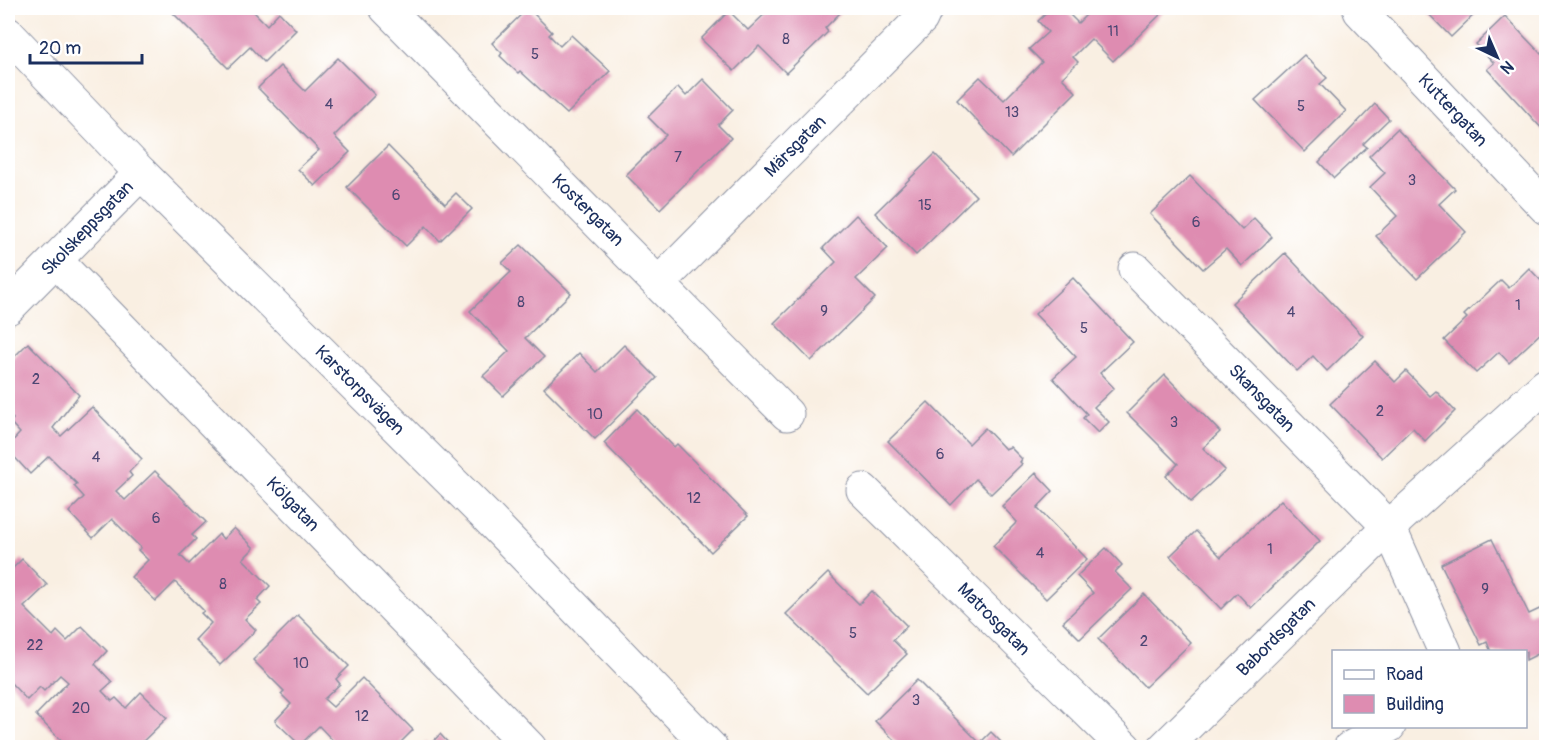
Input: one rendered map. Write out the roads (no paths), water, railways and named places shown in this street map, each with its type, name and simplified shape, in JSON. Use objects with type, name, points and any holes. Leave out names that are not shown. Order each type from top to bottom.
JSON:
[{"type":"street","name":"Kostergatan","points":[[386,8],[660,282],[787,414]]},
{"type":"street","name":"Märsgatan","points":[[660,282],[921,19],[926,8]]},
{"type":"street","name":"Kuttergatan","points":[[1359,11],[1546,208]]},
{"type":"street","name":"Karstorpsvägen","points":[[8,34],[141,173],[488,518],[711,747]]},
{"type":"street","name":"Skolskeppsgatan","points":[[8,308],[141,173]]},
{"type":"street","name":"Kölgatan","points":[[56,261],[530,747]]},
{"type":"street","name":"Skansgatan","points":[[1136,269],[1389,527]]},
{"type":"street","name":"Babordsgatan","points":[[1164,747],[1389,527],[1546,385]]},
{"type":"street","name":"Matrosgatan","points":[[863,490],[1125,747]]},
{"type":"street","points":[[1389,527],[1445,650]]},
{"type":"street","points":[[1350,747],[1385,728]]}]
